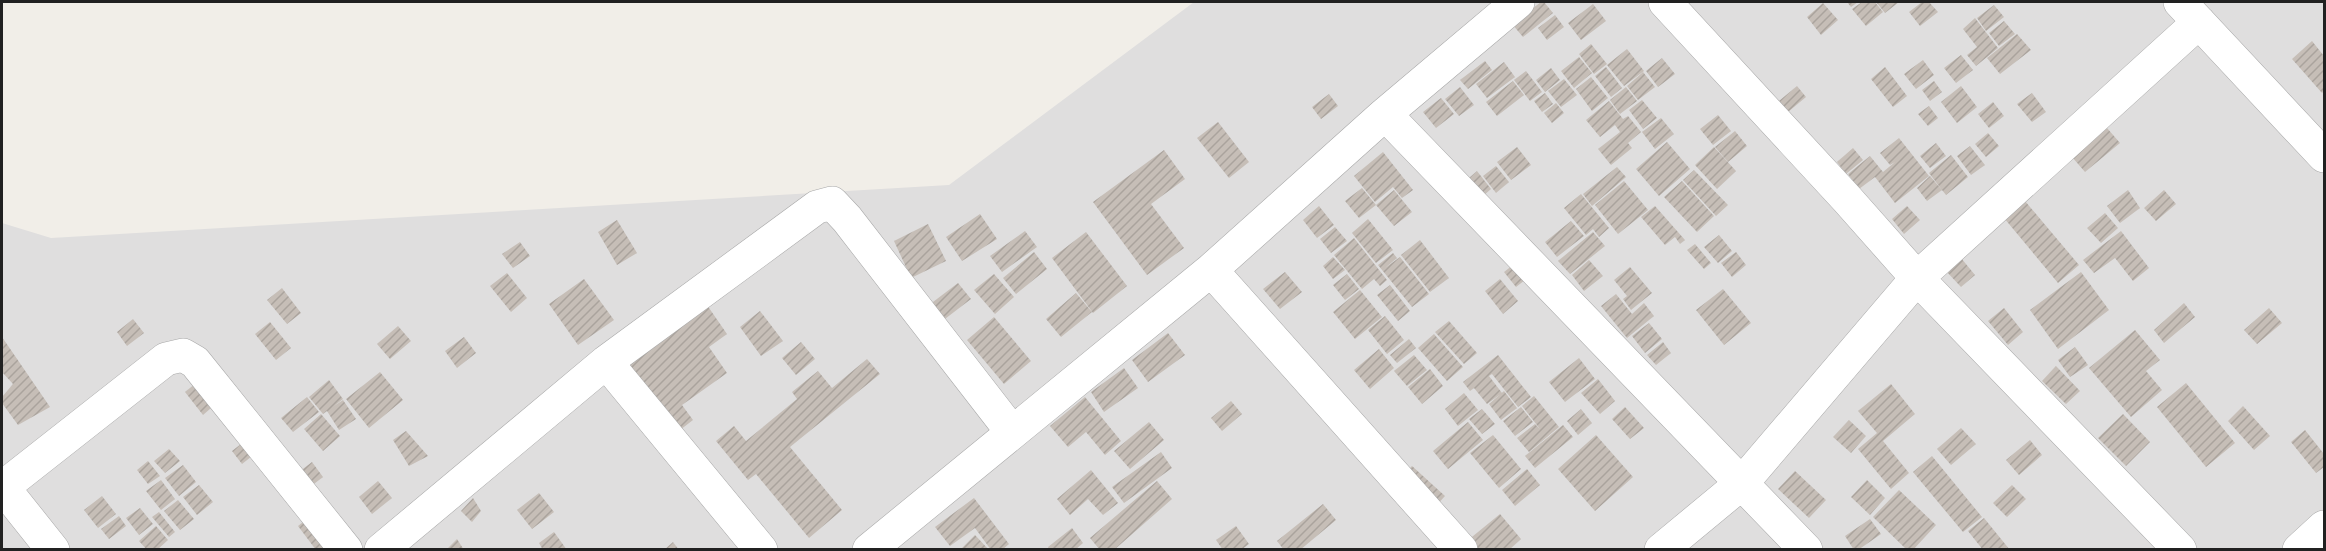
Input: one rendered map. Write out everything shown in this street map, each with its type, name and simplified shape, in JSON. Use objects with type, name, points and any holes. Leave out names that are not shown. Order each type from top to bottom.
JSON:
[{"type":"street","points":[[869,549],[1211,270],[1385,114],[1518,2]]},
{"type":"street","points":[[1665,2],[1917,278],[2180,549]]},
{"type":"street","points":[[1661,549],[1742,483],[1917,278],[2190,11],[2325,156]]},
{"type":"street","points":[[1385,114],[1806,549]]},
{"type":"street","points":[[399,544],[606,362],[817,207],[832,203],[847,219],[1012,432]]},
{"type":"street","points":[[1211,270],[1461,549]]},
{"type":"street","points":[[53,549],[2,487],[166,359],[183,355],[195,362],[346,549]]},
{"type":"street","points":[[606,362],[761,549]]},
{"type":"street","points":[[2299,549],[2325,527]]},
{"type":"shaded area","points":[[1194,2],[2324,2],[2324,549],[2,549],[2,223],[51,238],[949,185]]},
{"type":"building","points":[[1544,2],[1553,13],[1523,37],[1512,24]]},
{"type":"building","points":[[1847,2],[1858,2],[1851,7]]},
{"type":"building","points":[[1862,2],[1875,2],[1883,12],[1866,26],[1852,9]]},
{"type":"building","points":[[1876,2],[1899,2],[1885,13]]},
{"type":"building","points":[[1922,2],[1929,2],[1938,12],[1920,26],[1909,12]]},
{"type":"building","points":[[1823,3],[1838,20],[1821,35],[1807,17]]},
{"type":"building","points":[[1593,4],[1606,21],[1581,40],[1568,23]]},
{"type":"building","points":[[1994,5],[2004,17],[1986,31],[1977,18]]},
{"type":"building","points":[[1555,15],[1564,27],[1547,40],[1538,28]]},
{"type":"building","points":[[1975,18],[1998,48],[1976,66],[1967,55],[1977,47],[1963,29]]},
{"type":"building","points":[[2004,21],[2015,34],[1999,46],[1989,33]]},
{"type":"building","points":[[2017,34],[2031,50],[2000,74],[1987,58]]},
{"type":"building","points":[[2312,41],[2324,56],[2324,91],[2322,93],[2292,59]]},
{"type":"building","points":[[1591,44],[1607,64],[1594,74],[1579,54]]},
{"type":"building","points":[[1627,49],[1644,71],[1624,86],[1607,65]]},
{"type":"building","points":[[1961,55],[1973,70],[1956,83],[1944,68]]},
{"type":"building","points":[[1579,57],[1592,73],[1574,88],[1561,71]]},
{"type":"building","points":[[1662,58],[1675,74],[1658,87],[1646,71]]},
{"type":"building","points":[[1923,60],[1934,75],[1916,89],[1904,74]]},
{"type":"building","points":[[1485,61],[1492,70],[1468,89],[1460,80]]},
{"type":"building","points":[[1504,62],[1515,77],[1487,98],[1476,84]]},
{"type":"building","points":[[1606,67],[1622,88],[1611,97],[1595,76]]},
{"type":"building","points":[[1885,67],[1907,96],[1893,107],[1871,79]]},
{"type":"building","points":[[1551,68],[1560,80],[1545,92],[1536,80]]},
{"type":"building","points":[[1526,71],[1542,92],[1530,101],[1514,80]]},
{"type":"building","points":[[1643,72],[1655,87],[1638,100],[1627,86]]},
{"type":"building","points":[[1591,77],[1608,98],[1592,111],[1576,89]]},
{"type":"building","points":[[1564,79],[1577,95],[1561,107],[1548,91]]},
{"type":"building","points":[[1513,81],[1524,95],[1497,116],[1486,102]]},
{"type":"building","points":[[1934,81],[1942,92],[1930,101],[1922,90]]},
{"type":"building","points":[[1797,86],[1806,97],[1788,112],[1779,101]]},
{"type":"building","points":[[1961,86],[1977,107],[1957,123],[1941,102]]},
{"type":"building","points":[[1460,87],[1474,105],[1459,116],[1445,99]]},
{"type":"building","points":[[1626,87],[1637,101],[1620,114],[1610,100]]},
{"type":"building","points":[[1545,93],[1553,104],[1542,112],[1534,101]]},
{"type":"building","points":[[2032,93],[2046,112],[2032,122],[2017,104]]},
{"type":"building","points":[[1329,94],[1338,106],[1321,119],[1312,107]]},
{"type":"building","points":[[1441,98],[1454,114],[1436,128],[1423,112]]},
{"type":"building","points":[[1642,100],[1657,118],[1643,129],[1629,110]]},
{"type":"building","points":[[1609,101],[1623,119],[1628,116],[1641,132],[1628,143],[1632,148],[1611,165],[1598,149],[1620,132],[1615,125],[1600,137],[1586,120]]},
{"type":"building","points":[[1993,102],[2004,116],[1989,128],[1978,114]]},
{"type":"building","points":[[1556,103],[1564,113],[1552,123],[1544,113]]},
{"type":"building","points":[[1929,106],[1938,118],[1928,126],[1918,114]]},
{"type":"building","points":[[1718,115],[1731,131],[1713,145],[1700,129]]},
{"type":"building","points":[[1661,118],[1674,134],[1655,149],[1642,132]]},
{"type":"building","points":[[1218,122],[1249,162],[1229,178],[1197,138]]},
{"type":"building","points":[[2107,128],[2120,143],[2085,172],[2072,157]]},
{"type":"building","points":[[1735,131],[1747,146],[1728,162],[1715,147]]},
{"type":"building","points":[[1988,133],[1999,146],[1986,157],[1975,144]]},
{"type":"building","points":[[1899,138],[1929,176],[1895,203],[1875,177],[1859,189],[1848,174],[1870,156],[1883,172],[1895,162],[1890,165],[1880,153]]},
{"type":"building","points":[[1667,142],[1690,169],[1659,196],[1636,169]]},
{"type":"building","points":[[1936,143],[1946,156],[1930,168],[1920,156]]},
{"type":"building","points":[[1970,146],[1985,165],[1971,175],[1957,156]]},
{"type":"building","points":[[1517,147],[1531,165],[1511,180],[1497,162]]},
{"type":"building","points":[[1714,147],[1736,171],[1717,189],[1695,165]]},
{"type":"building","points":[[1853,148],[1863,160],[1846,174],[1837,162]]},
{"type":"building","points":[[1164,150],[1185,179],[1151,204],[1184,248],[1147,275],[1093,202]]},
{"type":"building","points":[[1383,152],[1413,190],[1402,198],[1393,187],[1375,202],[1354,176]]},
{"type":"building","points":[[1951,155],[1968,177],[1946,195],[1929,173]]},
{"type":"building","points":[[1496,166],[1509,182],[1496,193],[1483,176]]},
{"type":"building","points":[[1617,167],[1626,177],[1592,206],[1583,194]]},
{"type":"building","points":[[1694,170],[1728,205],[1716,216],[1683,180]]},
{"type":"building","points":[[1477,171],[1491,189],[1483,196],[1469,178]]},
{"type":"building","points":[[1930,176],[1942,190],[1927,201],[1917,188]]},
{"type":"building","points":[[1624,181],[1648,210],[1618,234],[1595,205]]},
{"type":"building","points":[[1682,181],[1714,216],[1697,232],[1664,197]]},
{"type":"building","points":[[1362,188],[1376,205],[1359,218],[1345,201]]},
{"type":"building","points":[[1394,190],[1412,212],[1394,226],[1376,205]]},
{"type":"building","points":[[2128,190],[2140,208],[2120,223],[2107,206]]},
{"type":"building","points":[[2164,190],[2176,204],[2156,221],[2144,208]]},
{"type":"building","points":[[1581,194],[1609,228],[1599,237],[1593,229],[1586,235],[1564,208]]},
{"type":"building","points":[[2025,201],[2079,265],[2058,283],[2004,218]]},
{"type":"building","points":[[1319,206],[1334,225],[1317,238],[1303,220]]},
{"type":"building","points":[[1655,206],[1685,240],[1680,244],[1675,237],[1665,245],[1641,217]]},
{"type":"building","points":[[1907,206],[1920,220],[1904,234],[1892,219]]},
{"type":"building","points":[[2105,213],[2118,228],[2101,243],[2087,228]]},
{"type":"building","points":[[980,214],[997,239],[962,261],[946,237]]},
{"type":"building","points":[[1368,219],[1393,250],[1376,263],[1352,233]]},
{"type":"building","points":[[617,220],[637,253],[617,265],[598,232]]},
{"type":"building","points":[[1571,221],[1584,236],[1557,257],[1545,242]]},
{"type":"building","points":[[928,224],[946,261],[911,278],[894,241]]},
{"type":"building","points":[[1335,227],[1347,241],[1331,253],[1320,239]]},
{"type":"building","points":[[1025,231],[1037,247],[1002,272],[990,256]]},
{"type":"building","points":[[2121,231],[2149,268],[2133,281],[2115,258],[2094,273],[2083,260]]},
{"type":"building","points":[[1086,232],[1127,286],[1093,313],[1052,258]]},
{"type":"building","points":[[1593,232],[1605,246],[1570,274],[1558,261]]},
{"type":"building","points":[[1719,235],[1732,251],[1718,263],[1704,247]]},
{"type":"building","points":[[1354,238],[1387,280],[1380,286],[1374,279],[1362,289],[1334,255]]},
{"type":"building","points":[[1420,240],[1449,278],[1430,292],[1401,255]]},
{"type":"building","points":[[520,242],[530,256],[513,268],[502,254]]},
{"type":"building","points":[[1695,244],[1711,263],[1704,269],[1687,250]]},
{"type":"building","points":[[1034,252],[1047,269],[1016,294],[1003,278]]},
{"type":"building","points":[[1736,252],[1746,265],[1732,277],[1721,263]]},
{"type":"building","points":[[1393,253],[1397,258],[1385,268],[1400,257],[1429,294],[1412,307],[1378,265]]},
{"type":"building","points":[[1333,257],[1345,270],[1333,279],[1323,266]]},
{"type":"building","points":[[1961,258],[1975,275],[1961,287],[1946,271]]},
{"type":"building","points":[[1589,260],[1603,276],[1584,291],[1572,275]]},
{"type":"building","points":[[1513,265],[1525,280],[1516,287],[1504,272]]},
{"type":"building","points":[[1630,267],[1652,293],[1631,310],[1623,299],[1627,296],[1614,280]]},
{"type":"building","points":[[1285,272],[1302,292],[1280,309],[1263,289]]},
{"type":"building","points":[[2081,272],[2109,310],[2058,349],[2030,310]]},
{"type":"building","points":[[507,273],[527,298],[511,312],[490,286]]},
{"type":"building","points":[[994,274],[1014,297],[995,314],[974,290]]},
{"type":"building","points":[[1347,274],[1359,289],[1345,300],[1333,285]]},
{"type":"building","points":[[584,279],[614,320],[578,345],[549,304]]},
{"type":"building","points":[[1500,279],[1518,301],[1503,314],[1485,291]]},
{"type":"building","points":[[958,283],[971,299],[941,322],[929,305]]},
{"type":"building","points":[[1390,285],[1410,311],[1398,321],[1377,295]]},
{"type":"building","points":[[282,288],[301,313],[287,324],[267,300]]},
{"type":"building","points":[[1723,289],[1751,323],[1724,345],[1696,310]]},
{"type":"building","points":[[1360,290],[1382,317],[1355,339],[1333,312]]},
{"type":"building","points":[[1076,293],[1092,312],[1061,337],[1046,319]]},
{"type":"building","points":[[1616,294],[1632,314],[1644,303],[1654,316],[1627,338],[1601,306]]},
{"type":"building","points":[[2184,303],[2195,317],[2164,343],[2154,330]]},
{"type":"building","points":[[707,305],[727,334],[709,347],[727,373],[682,405],[693,420],[680,430],[604,379]]},
{"type":"building","points":[[2004,308],[2023,332],[2008,345],[1988,321]]},
{"type":"building","points":[[2269,308],[2282,323],[2257,344],[2244,330]]},
{"type":"building","points":[[760,311],[783,341],[761,356],[740,327]]},
{"type":"building","points":[[1385,316],[1404,340],[1387,354],[1368,330]]},
{"type":"building","points":[[994,317],[1031,361],[1004,384],[967,340]]},
{"type":"building","points":[[133,319],[144,333],[127,346],[117,332]]},
{"type":"building","points":[[1449,321],[1477,353],[1464,364],[1435,332]]},
{"type":"building","points":[[270,322],[291,348],[276,360],[255,334]]},
{"type":"building","points":[[1649,323],[1662,339],[1645,353],[1632,336]]},
{"type":"building","points":[[398,326],[411,341],[390,359],[377,344]]},
{"type":"building","points":[[2135,330],[2160,360],[2146,371],[2162,390],[2131,417],[2089,368]]},
{"type":"building","points":[[1168,333],[1185,355],[1148,382],[1132,360]]},
{"type":"building","points":[[1434,334],[1463,367],[1447,381],[1418,348]]},
{"type":"building","points":[[2,337],[50,407],[18,425],[2,403],[2,397],[13,384],[2,372]]},
{"type":"building","points":[[464,337],[476,353],[457,368],[445,351]]},
{"type":"building","points":[[1409,339],[1416,348],[1397,363],[1390,355]]},
{"type":"building","points":[[801,342],[815,359],[796,375],[782,358]]},
{"type":"building","points":[[1663,342],[1671,353],[1656,365],[1647,355]]},
{"type":"building","points":[[2075,347],[2088,365],[2070,377],[2058,360]]},
{"type":"building","points":[[1379,349],[1394,368],[1370,389],[1354,370]]},
{"type":"building","points":[[1414,355],[1427,370],[1407,386],[1394,371]]},
{"type":"building","points":[[1498,355],[1531,397],[1518,407],[1492,374],[1489,376],[1502,393],[1487,404],[1474,388],[1470,391],[1463,382]]},
{"type":"building","points":[[1579,358],[1595,379],[1565,402],[1549,382]]},
{"type":"building","points":[[867,359],[880,374],[790,447],[842,510],[809,538],[756,474],[748,480],[716,441],[734,426],[746,441],[797,399],[792,392],[818,371],[832,388]]},
{"type":"building","points":[[2056,366],[2080,391],[2066,404],[2042,381]]},
{"type":"building","points":[[1124,368],[1138,388],[1104,412],[1091,392]]},
{"type":"building","points":[[1430,369],[1443,386],[1422,404],[1408,387]]},
{"type":"building","points":[[380,372],[403,400],[369,428],[346,399]]},
{"type":"building","points":[[201,379],[218,402],[203,415],[185,392]]},
{"type":"building","points":[[1598,379],[1615,401],[1600,414],[1581,393]]},
{"type":"building","points":[[329,380],[343,399],[334,406],[343,400],[356,419],[339,430],[327,411],[323,414],[309,397]]},
{"type":"building","points":[[2186,383],[2235,443],[2206,467],[2157,407]]},
{"type":"building","points":[[1891,384],[1915,414],[1883,441],[1909,473],[1891,489],[1858,449],[1877,433],[1858,411]]},
{"type":"building","points":[[1504,391],[1517,408],[1501,420],[1489,404]]},
{"type":"building","points":[[1464,393],[1478,410],[1458,426],[1445,409]]},
{"type":"building","points":[[1534,396],[1559,427],[1529,452],[1517,438],[1535,424],[1540,429],[1522,406]]},
{"type":"building","points":[[307,397],[319,412],[293,432],[281,418]]},
{"type":"building","points":[[1085,397],[1121,441],[1105,455],[1086,432],[1068,447],[1050,426]]},
{"type":"building","points":[[1231,401],[1242,414],[1222,431],[1211,418]]},
{"type":"building","points":[[2243,406],[2270,436],[2254,450],[2228,421]]},
{"type":"building","points":[[1521,407],[1533,422],[1515,436],[1503,421]]},
{"type":"building","points":[[1625,407],[1644,428],[1630,439],[1612,419]]},
{"type":"building","points":[[1482,409],[1495,424],[1482,434],[1469,419]]},
{"type":"building","points":[[1581,409],[1592,423],[1578,435],[1567,421]]},
{"type":"building","points":[[321,414],[340,436],[323,451],[304,429]]},
{"type":"building","points":[[2123,414],[2150,442],[2126,466],[2098,438]]},
{"type":"building","points":[[1849,420],[1866,436],[1851,453],[1833,437]]},
{"type":"building","points":[[1149,422],[1164,440],[1130,469],[1114,451]]},
{"type":"building","points":[[1468,422],[1483,440],[1448,469],[1433,451]]},
{"type":"building","points":[[1563,425],[1573,437],[1535,468],[1525,456]]},
{"type":"building","points":[[1961,428],[1976,444],[1951,465],[1937,449]]},
{"type":"building","points":[[2305,430],[2324,454],[2324,467],[2316,473],[2291,442]]},
{"type":"building","points":[[406,431],[428,456],[409,466],[393,440]]},
{"type":"building","points":[[1493,435],[1521,469],[1499,488],[1470,453]]},
{"type":"building","points":[[1596,435],[1633,477],[1595,511],[1558,469]]},
{"type":"building","points":[[250,437],[260,450],[242,464],[232,451]]},
{"type":"building","points":[[2030,440],[2042,455],[2019,475],[2006,460]]},
{"type":"building","points":[[169,449],[180,461],[165,473],[154,461]]},
{"type":"building","points":[[1161,452],[1172,468],[1124,503],[1112,487]]},
{"type":"building","points":[[1932,456],[1982,517],[1963,532],[1913,472]]},
{"type":"building","points":[[148,461],[160,476],[148,484],[137,470]]},
{"type":"building","points":[[312,462],[323,477],[306,490],[295,475]]},
{"type":"building","points":[[183,465],[196,482],[179,496],[165,478]]},
{"type":"building","points":[[1412,466],[1445,496],[1425,518],[1392,487]]},
{"type":"building","points":[[1527,469],[1540,485],[1515,506],[1502,490]]},
{"type":"building","points":[[1091,470],[1118,503],[1103,515],[1088,499],[1070,515],[1057,499]]},
{"type":"building","points":[[1795,471],[1826,500],[1809,518],[1778,489]]},
{"type":"building","points":[[161,480],[175,499],[161,510],[146,491]]},
{"type":"building","points":[[1867,480],[1885,498],[1870,515],[1851,497]]},
{"type":"building","points":[[378,481],[392,498],[372,514],[359,497]]},
{"type":"building","points":[[1157,481],[1172,499],[1114,550],[1100,550],[1090,538]]},
{"type":"building","points":[[199,485],[213,502],[197,515],[183,497]]},
{"type":"building","points":[[2012,485],[2026,499],[2007,517],[1993,503]]},
{"type":"building","points":[[1899,490],[1936,525],[1913,550],[1907,550],[1873,517]]},
{"type":"building","points":[[539,493],[554,512],[532,529],[517,510]]},
{"type":"building","points":[[102,496],[116,514],[98,528],[84,510]]},
{"type":"building","points":[[473,498],[481,511],[472,522],[461,511]]},
{"type":"building","points":[[974,498],[1009,544],[1002,550],[991,550],[975,528],[950,546],[935,527]]},
{"type":"building","points":[[178,500],[194,519],[180,530],[164,511]]},
{"type":"building","points":[[1323,504],[1336,520],[1300,550],[1284,550],[1277,541]]},
{"type":"building","points":[[140,508],[153,524],[139,535],[126,518]]},
{"type":"building","points":[[159,512],[175,532],[169,537],[152,517]]},
{"type":"building","points":[[1500,514],[1521,539],[1509,550],[1456,550]]},
{"type":"building","points":[[312,515],[326,550],[316,550],[298,526]]},
{"type":"building","points":[[119,516],[126,526],[109,539],[101,529]]},
{"type":"building","points":[[1984,518],[2010,550],[1983,550],[1968,531]]},
{"type":"building","points":[[1870,519],[1881,534],[1858,550],[1854,550],[1845,536]]},
{"type":"building","points":[[156,526],[168,540],[157,550],[147,550],[139,541]]},
{"type":"building","points":[[1236,526],[1249,544],[1241,550],[1223,550],[1216,540]]},
{"type":"building","points":[[1072,528],[1083,543],[1075,550],[1049,550],[1048,547]]},
{"type":"building","points":[[554,532],[567,550],[543,550],[539,543]]},
{"type":"building","points":[[975,535],[989,550],[960,550]]},
{"type":"building","points":[[457,539],[464,550],[446,550]]},
{"type":"building","points":[[673,542],[679,550],[664,550]]}]
